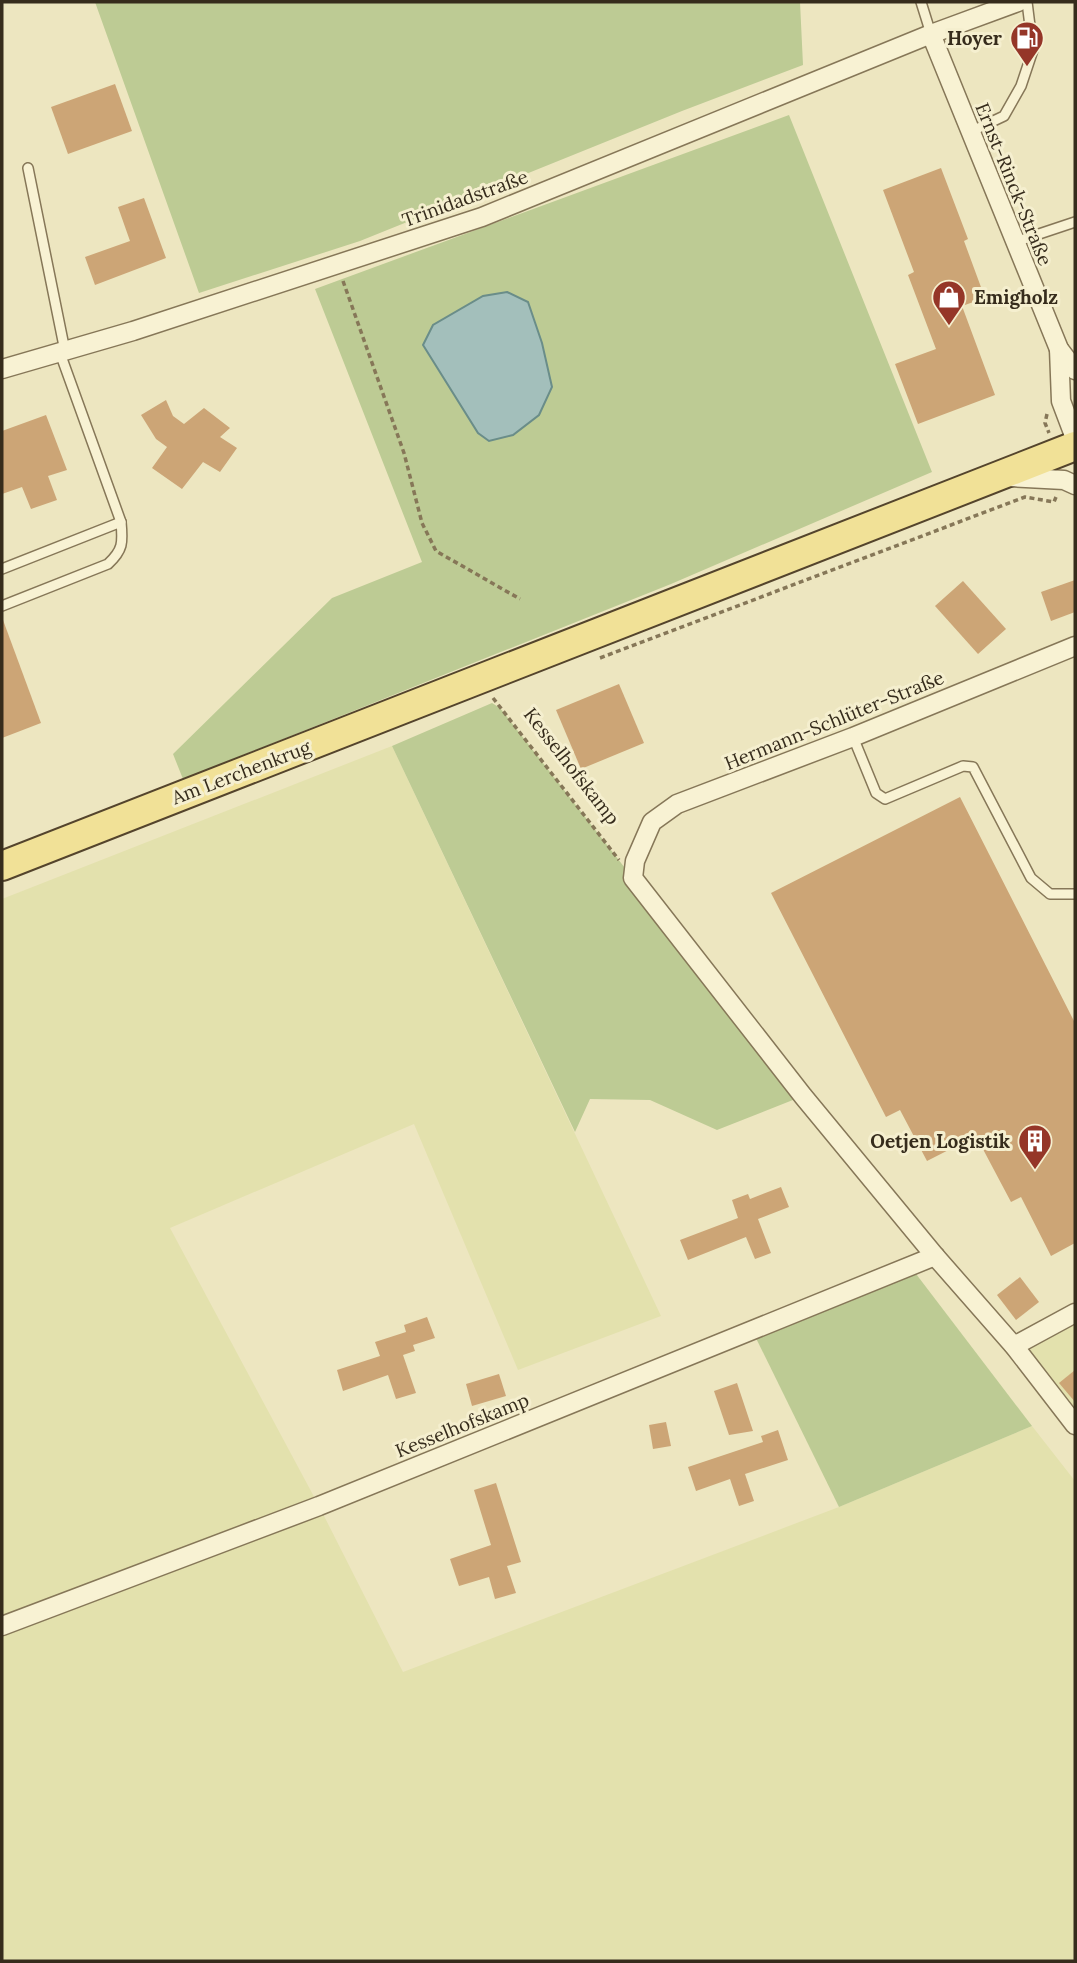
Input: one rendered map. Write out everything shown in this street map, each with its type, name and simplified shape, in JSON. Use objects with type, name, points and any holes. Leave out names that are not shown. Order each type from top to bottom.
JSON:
[{"type":"main road","name":"Am Lerchenkrug","points":[[2,866],[1075,446]]},
{"type":"street","name":"Trinidadstraße","points":[[2,369],[338,265],[482,217],[931,34],[1018,2]]},
{"type":"street","name":"Ernst-Rinck-Straße","points":[[931,34],[1059,349],[1075,370]]},
{"type":"street","name":"Ernst-Rinck-Straße","points":[[1059,349],[1061,401],[1075,438]]},
{"type":"street","points":[[999,477],[1070,483]]},
{"type":"street","name":"Hermann-Schlüter-Straße","points":[[634,870],[652,822],[677,804],[853,737],[1075,646]]},
{"type":"street","points":[[634,870],[803,1096],[935,1256],[1014,1346],[1075,1425]]},
{"type":"street","name":"Kesselhofskamp","points":[[2,1626],[319,1506],[935,1256]]},
{"type":"street","points":[[1014,1346],[1075,1313]]},
{"type":"lane","points":[[921,2],[931,34]]},
{"type":"lane","points":[[970,132],[1004,116],[1021,86],[1033,50],[1027,2]]},
{"type":"lane","points":[[2,606],[108,564],[120,553],[123,538],[121,522],[62,352],[27,168]]},
{"type":"lane","points":[[1015,242],[1075,222]]},
{"type":"lane","points":[[2,569],[121,522]]},
{"type":"lane","points":[[853,737],[876,793],[885,799],[963,766],[973,767],[1031,878],[1050,894],[1075,894]]},
{"type":"path","points":[[338,265],[404,453],[422,523],[436,551],[520,599]]},
{"type":"path","points":[[597,659],[1025,497],[1054,502],[1070,483]]},
{"type":"path","name":"Kesselhofskamp","points":[[480,678],[506,717],[634,870]]},
{"type":"shaded area","points":[[392,746],[661,1316],[518,1370],[414,1124],[170,1228],[319,1506],[403,1672],[839,1507],[1032,1426],[1075,1481],[1075,1961],[2,1961],[2,899]]},
{"type":"shaded area","points":[[1075,1312],[1075,1424],[1014,1346]]},
{"type":"green space","points":[[95,2],[800,2],[803,65],[360,241],[199,293]]},
{"type":"green space","points":[[789,115],[932,472],[671,584],[183,779],[173,754],[332,598],[422,562],[315,289]]},
{"type":"green space","points":[[492,703],[500,708],[803,1096],[717,1130],[650,1100],[590,1099],[575,1132],[392,746]]},
{"type":"green space","points":[[910,1266],[1032,1426],[839,1507],[752,1330]]},
{"type":"water","points":[[507,292],[528,302],[542,343],[552,387],[539,415],[513,435],[489,441],[478,433],[423,345],[433,325],[483,296]]},
{"type":"building","points":[[115,84],[132,131],[68,154],[51,107]]},
{"type":"building","name":"Emigholz","points":[[941,168],[968,239],[964,241],[985,298],[962,306],[995,395],[918,424],[895,364],[936,349],[908,275],[914,272],[883,190]]},
{"type":"building","points":[[144,198],[166,258],[95,285],[85,257],[130,241],[118,207]]},
{"type":"building","points":[[166,400],[173,416],[184,424],[204,408],[230,428],[220,437],[237,448],[220,472],[203,462],[182,489],[152,468],[167,447],[156,439],[141,415]]},
{"type":"building","points":[[46,415],[67,470],[48,476],[57,500],[31,509],[22,487],[2,494],[2,431]]},
{"type":"building","points":[[1075,580],[1075,612],[1051,621],[1041,592]]},
{"type":"building","points":[[963,581],[1006,629],[978,654],[935,606]]},
{"type":"building","points":[[2,620],[41,723],[2,738]]},
{"type":"building","points":[[619,684],[644,743],[581,769],[556,710]]},
{"type":"building","points":[[960,797],[1075,1023],[1075,1243],[1051,1256],[1021,1197],[1011,1202],[976,1136],[927,1161],[900,1110],[886,1117],[771,893]]},
{"type":"building","points":[[781,1187],[789,1207],[758,1219],[771,1253],[755,1259],[746,1237],[688,1260],[680,1240],[738,1218],[732,1200],[748,1194],[750,1199]]},
{"type":"building","points":[[1020,1277],[1039,1302],[1016,1320],[997,1295]]},
{"type":"building","points":[[427,1317],[435,1338],[413,1345],[415,1351],[403,1355],[416,1393],[396,1399],[388,1375],[343,1391],[337,1370],[380,1356],[375,1342],[406,1332],[404,1325]]},
{"type":"building","points":[[1075,1370],[1075,1402],[1059,1383]]},
{"type":"building","points":[[499,1374],[506,1396],[472,1406],[466,1384]]},
{"type":"building","points":[[737,1383],[753,1431],[729,1435],[714,1391]]},
{"type":"building","points":[[666,1422],[671,1446],[653,1449],[649,1425]]},
{"type":"building","points":[[778,1430],[788,1460],[745,1474],[754,1501],[739,1506],[730,1479],[696,1491],[688,1467],[763,1442],[761,1436]]},
{"type":"building","points":[[496,1483],[521,1562],[507,1566],[516,1593],[495,1599],[489,1577],[459,1586],[450,1559],[491,1545],[474,1490]]},
{"type":"place","name":"Hoyer","points":[[1027,68]]},
{"type":"place","name":"Emigholz","points":[[949,327]]},
{"type":"place","name":"Oetjen Logistik","points":[[1035,1171]]}]
